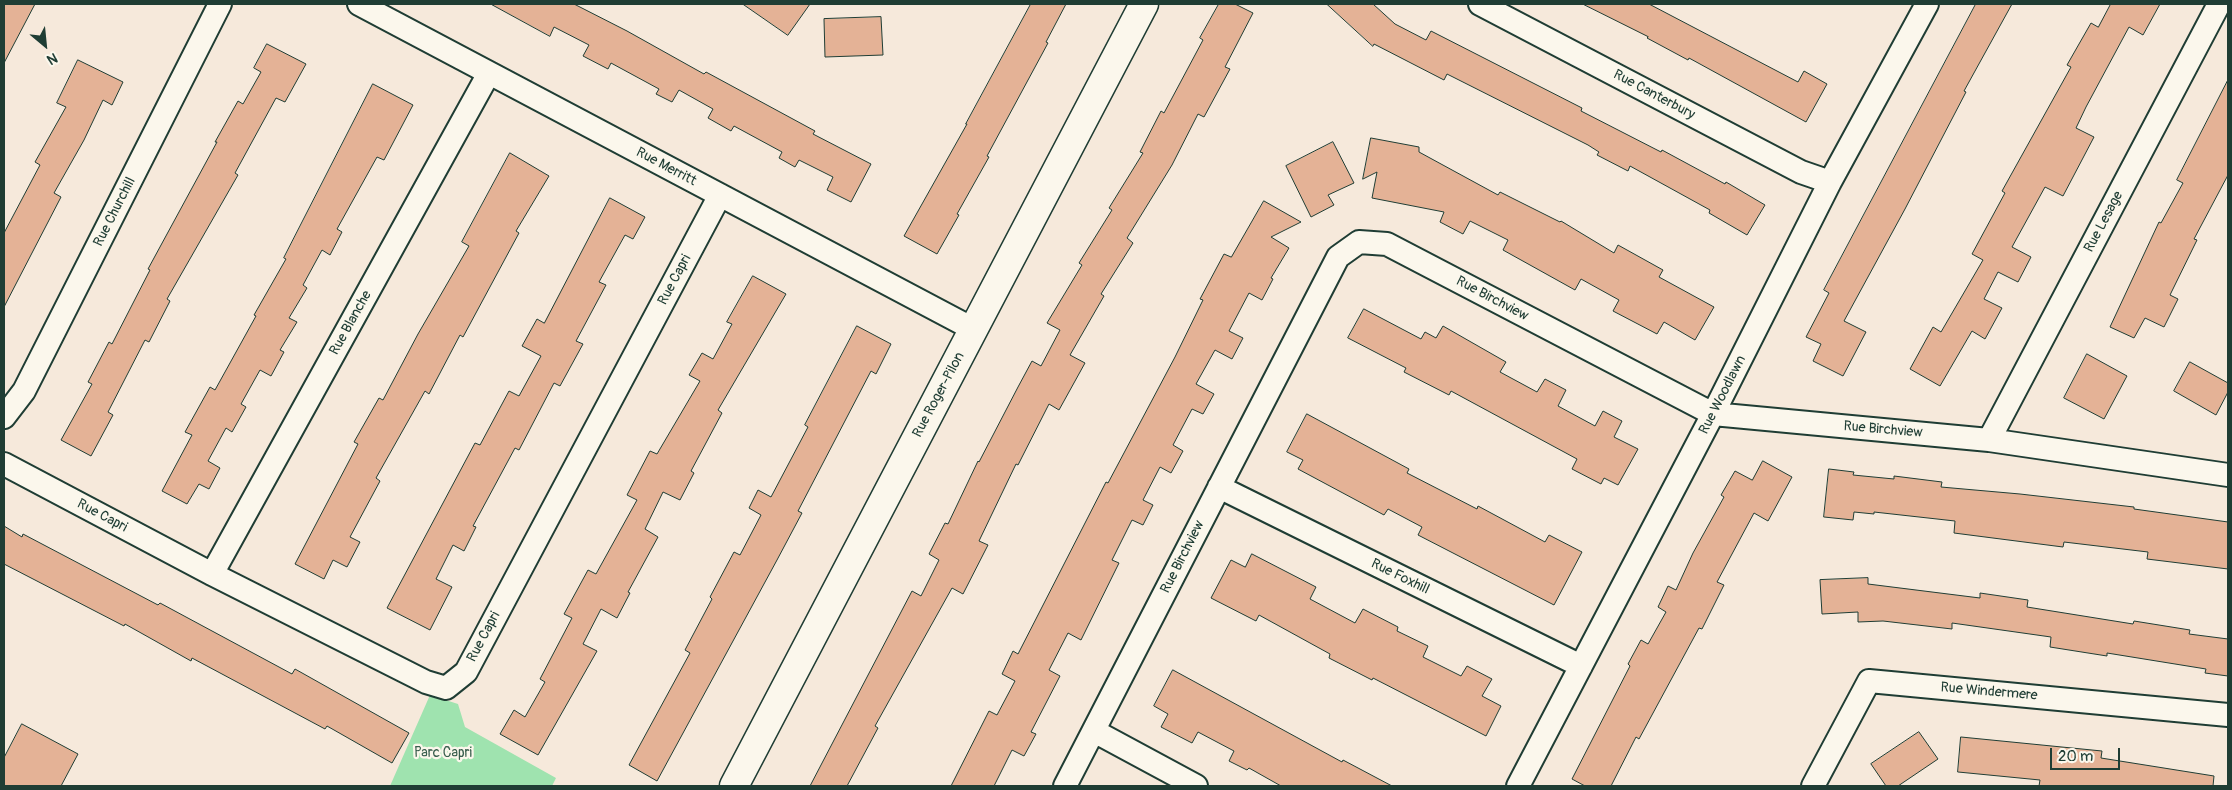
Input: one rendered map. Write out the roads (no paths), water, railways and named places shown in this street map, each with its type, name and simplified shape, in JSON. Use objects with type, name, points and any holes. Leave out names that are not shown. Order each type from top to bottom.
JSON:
[{"type":"street","name":"Rue Churchill","points":[[4,417],[24,391],[220,4]]},
{"type":"street","name":"Rue Merritt","points":[[358,4],[974,329]]},
{"type":"street","name":"Rue Roger-Pilon","points":[[734,786],[1144,4]]},
{"type":"street","name":"Rue Canterbury","points":[[1480,4],[1801,172],[1830,182]]},
{"type":"street","name":"Rue Woodlawn","points":[[1518,786],[1713,414],[1830,182],[1927,4]]},
{"type":"street","name":"Rue Lesage","points":[[1989,440],[2219,4]]},
{"type":"street","name":"Rue Blanche","points":[[212,574],[489,73]]},
{"type":"street","name":"Rue Capri","points":[[4,464],[212,574],[426,682],[446,688],[466,672],[720,195]]},
{"type":"street","name":"Rue Birchview","points":[[1065,786],[1338,257],[1359,242],[1387,244],[1713,414],[1989,440],[2228,475]]},
{"type":"street","name":"Rue Foxhill","points":[[1220,487],[1581,666]]},
{"type":"street","name":"Rue Windermere","points":[[1813,786],[1869,681],[2228,715]]},
{"type":"street","points":[[1094,731],[1196,786]]},
{"type":"park label","name":"Parc Capri","points":[[443,753]]}]
